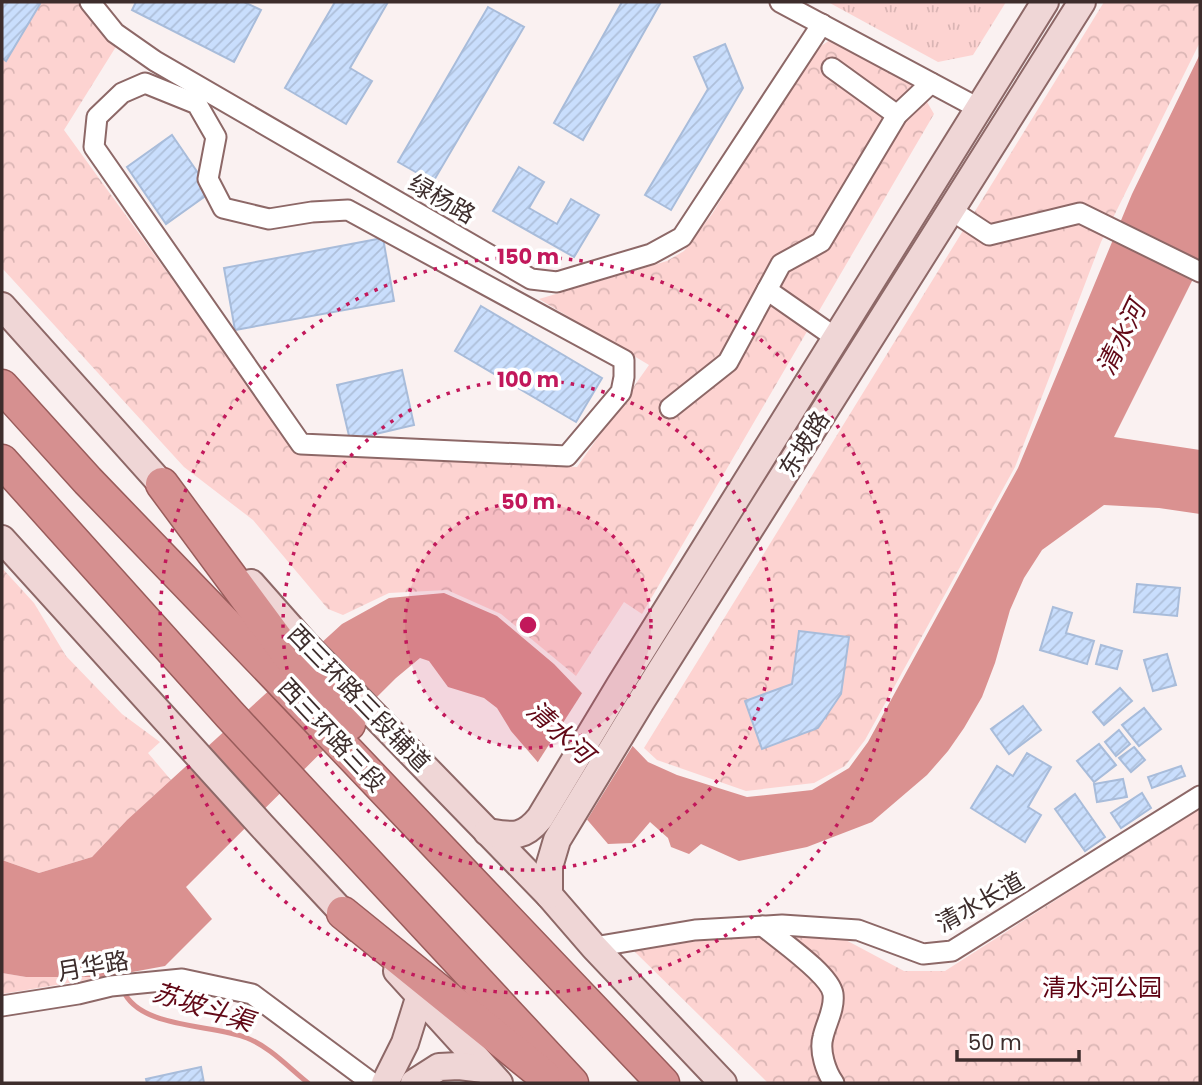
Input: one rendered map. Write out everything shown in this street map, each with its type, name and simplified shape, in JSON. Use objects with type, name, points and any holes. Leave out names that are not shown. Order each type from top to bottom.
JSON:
[{"type":"highway","name":"西三环路三段","points":[[2,386],[88,481],[290,658],[357,730],[436,844],[663,1083]]},
{"type":"highway","points":[[2,461],[230,715],[572,1083]]},
{"type":"highway","points":[[162,484],[290,658]]},
{"type":"highway","points":[[343,913],[553,1083]]},
{"type":"main road","name":"东坡路","points":[[487,832],[510,836],[522,834],[532,828],[540,818],[1045,2]]},
{"type":"main road","name":"东坡路","points":[[549,894],[549,867],[557,840],[642,700],[1082,2]]},
{"type":"main road","points":[[2,306],[162,484]]},
{"type":"main road","points":[[2,539],[491,1076]]},
{"type":"main road","name":"西三环路三段辅道","points":[[290,658],[357,730],[487,832],[549,894],[594,947],[723,1083]]},
{"type":"main road","points":[[540,818],[566,826]]},
{"type":"main road","points":[[385,1083],[405,1043],[419,995]]},
{"type":"main road","points":[[414,1083],[439,1067],[459,1066],[491,1076]]},
{"type":"street","name":"绿杨路","points":[[90,2],[115,33],[155,61],[531,279],[557,282],[651,254],[682,237],[822,24]]},
{"type":"street","points":[[780,2],[978,108]]},
{"type":"street","points":[[145,83],[197,104],[216,137],[208,179],[223,208],[269,219],[348,209],[624,360],[621,391],[567,457],[301,444],[94,148],[97,117],[122,93],[145,83],[155,61]]},
{"type":"street","points":[[832,68],[897,115]]},
{"type":"street","points":[[670,408],[728,362],[781,264],[821,242],[897,115],[931,83]]},
{"type":"street","points":[[951,211],[989,235],[1080,213],[1200,272]]},
{"type":"street","points":[[767,290],[836,338]]},
{"type":"street","name":"清水长道","points":[[594,947],[695,930],[782,925],[858,930],[923,954],[951,951],[1200,796]]},
{"type":"street","points":[[763,926],[821,973],[833,993],[831,1014],[822,1040],[826,1072],[834,1083]]},
{"type":"street","name":"月华路","points":[[2,1006],[111,986],[183,979],[252,994],[372,1083]]},
{"type":"green space","points":[[23,2],[77,2],[117,45],[64,130],[298,453],[577,467],[649,365],[539,299],[667,261],[684,251],[712,214],[812,52],[830,40],[919,88],[934,114],[642,614],[624,602],[576,676],[501,614],[447,590],[389,593],[343,615],[328,609],[253,520],[184,467],[2,268],[2,35]]},
{"type":"green space","points":[[828,2],[1006,2],[973,55],[938,62]]},
{"type":"green space","points":[[1104,2],[1200,2],[1200,42],[1101,242],[1015,467],[865,740],[845,766],[814,783],[746,791],[657,760],[644,748]]},
{"type":"green space","points":[[2,568],[34,603],[66,656],[122,714],[160,742],[148,753],[171,780],[92,857],[39,873],[2,860]]},
{"type":"green space","name":"清水河公园","points":[[1200,808],[1200,1083],[768,1083],[634,951],[735,935],[842,938],[904,971],[945,971]]},
{"type":"green space","points":[[2,973],[26,977],[105,977],[2,994]]},
{"type":"water","name":"清水河","points":[[1200,54],[1200,265],[1114,437],[1200,450],[1200,514],[1159,508],[1104,505],[1042,550],[1024,578],[1010,610],[982,697],[964,728],[927,775],[872,822],[807,847],[739,861],[701,844],[689,854],[671,847],[668,838],[650,822],[632,843],[608,844],[511,731],[497,708],[484,698],[448,687],[429,661],[420,658],[396,678],[186,887],[212,919],[165,966],[105,977],[26,977],[2,973],[2,860],[39,873],[92,857],[127,820],[342,624],[389,598],[444,593],[497,616],[554,664],[648,762],[677,775],[747,797],[812,790],[849,768],[868,742],[1018,468],[1132,194]]},
{"type":"pier","points":[[584,690],[635,742],[585,823],[536,765]]},
{"type":"building","points":[[3,2],[40,4],[6,61],[2,58]]},
{"type":"building","points":[[136,2],[244,2],[261,10],[234,62],[132,10]]},
{"type":"building","points":[[335,2],[388,2],[350,68],[372,81],[346,124],[285,88]]},
{"type":"building","points":[[622,2],[661,2],[583,140],[554,123]]},
{"type":"building","points":[[488,7],[524,27],[433,182],[398,162]]},
{"type":"building","points":[[725,44],[743,88],[671,210],[645,195],[708,89],[694,57]]},
{"type":"building","points":[[172,135],[211,192],[166,224],[127,167]]},
{"type":"building","points":[[519,167],[544,182],[529,208],[557,224],[571,199],[599,215],[574,257],[493,211]]},
{"type":"building","points":[[383,238],[394,301],[235,330],[224,268]]},
{"type":"building","points":[[481,306],[602,378],[576,422],[455,351]]},
{"type":"building","points":[[402,370],[414,425],[350,440],[337,385]]},
{"type":"building","points":[[1137,584],[1180,588],[1177,616],[1134,612]]},
{"type":"building","points":[[1053,607],[1072,613],[1066,633],[1094,641],[1087,664],[1040,650]]},
{"type":"building","points":[[799,631],[849,637],[841,694],[818,728],[762,749],[745,701],[792,684]]},
{"type":"building","points":[[1101,645],[1122,651],[1117,669],[1096,664]]},
{"type":"building","points":[[1167,654],[1176,685],[1153,691],[1144,660]]},
{"type":"building","points":[[1120,688],[1132,701],[1104,725],[1093,712]]},
{"type":"building","points":[[1023,706],[1041,730],[1009,754],[991,729]]},
{"type":"building","points":[[1144,708],[1161,729],[1139,746],[1122,725]]},
{"type":"building","points":[[1119,730],[1130,744],[1116,756],[1105,742]]},
{"type":"building","points":[[1099,744],[1116,765],[1094,782],[1077,761]]},
{"type":"building","points":[[1134,747],[1145,760],[1131,772],[1119,758]]},
{"type":"building","points":[[1027,753],[1051,767],[1028,807],[1041,815],[1025,842],[971,808],[997,766],[1013,776]]},
{"type":"building","points":[[1181,766],[1185,776],[1152,788],[1148,777]]},
{"type":"building","points":[[1123,779],[1127,797],[1097,802],[1094,784]]},
{"type":"building","points":[[1142,793],[1151,808],[1121,828],[1111,813]]},
{"type":"building","points":[[1075,794],[1105,837],[1085,851],[1055,809]]},
{"type":"building","points":[[201,1067],[204,1083],[147,1083],[146,1079]]},
{"type":"waterway","name":"苏坡斗渠","points":[[123,990],[132,1003],[160,1019],[233,1034],[255,1042],[308,1083]]}]
